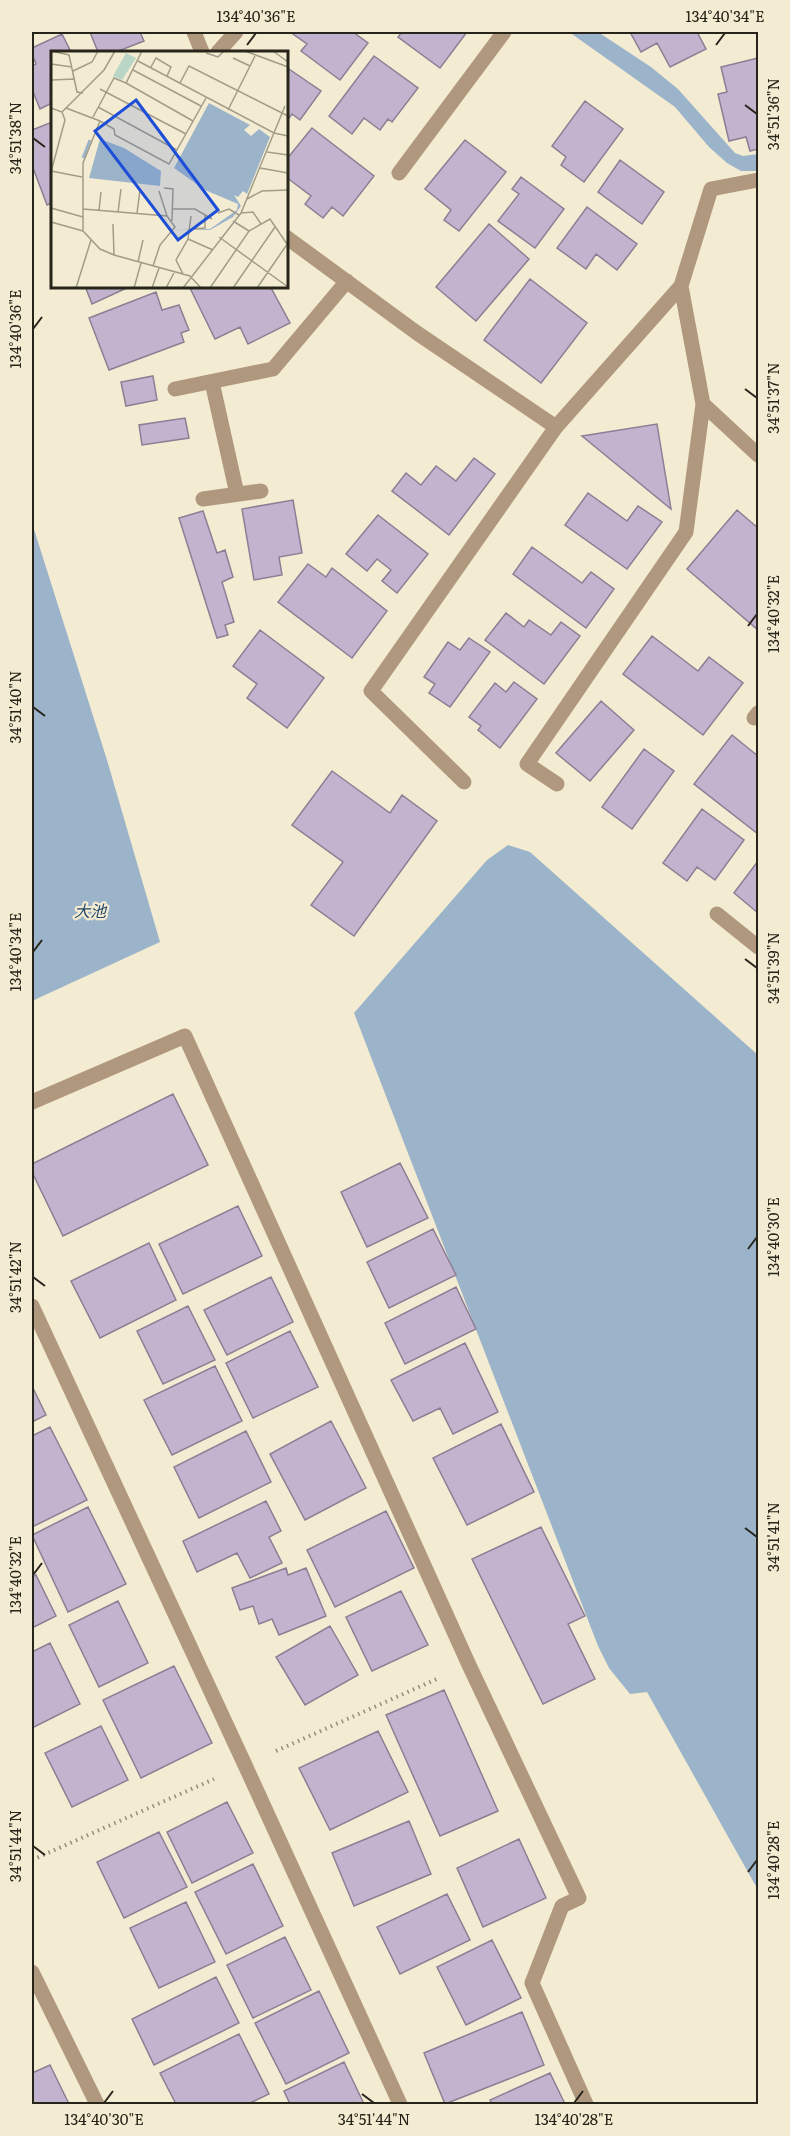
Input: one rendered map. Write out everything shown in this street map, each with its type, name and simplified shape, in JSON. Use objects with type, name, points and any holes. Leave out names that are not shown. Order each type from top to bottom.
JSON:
[{"type":"street","points":[[194,32],[202,51]]},
{"type":"street","points":[[219,51],[236,32]]},
{"type":"street","points":[[399,173],[504,32]]},
{"type":"street","points":[[464,782],[371,691],[556,427],[681,286],[711,189],[759,180]]},
{"type":"street","points":[[288,238],[417,333],[556,427]]},
{"type":"street","points":[[175,389],[273,369],[347,281]]},
{"type":"street","points":[[557,784],[527,764],[686,532],[703,404],[681,286]]},
{"type":"street","points":[[212,382],[237,494]]},
{"type":"street","points":[[703,404],[759,454]]},
{"type":"street","points":[[203,499],[261,491]]},
{"type":"street","points":[[717,914],[759,947]]},
{"type":"street","points":[[32,1102],[185,1036],[469,1665],[579,1898],[562,1906],[532,1983],[586,2104]]},
{"type":"street","points":[[32,1306],[400,2104]]},
{"type":"street","points":[[32,1972],[97,2104]]},
{"type":"water","points":[[569,32],[598,32],[651,67],[678,89],[735,153],[743,156],[758,154],[758,171],[741,171],[727,163],[709,147],[675,107]]},
{"type":"water","name":"大池","points":[[32,523],[107,760],[160,942],[32,1001]]},
{"type":"water","points":[[508,845],[530,852],[758,1055],[758,1890],[647,1692],[630,1694],[609,1668],[598,1646],[354,1013],[487,860]]},
{"type":"building","points":[[90,32],[140,32],[144,41],[119,51],[98,51]]},
{"type":"building","points":[[290,32],[353,32],[368,43],[340,80],[301,51],[307,44]]},
{"type":"building","points":[[402,32],[467,32],[440,68],[398,37]]},
{"type":"building","points":[[630,32],[697,32],[706,49],[670,67],[657,43],[641,52]]},
{"type":"building","points":[[62,34],[70,51],[51,51],[51,104],[40,109],[32,89],[32,66],[36,64],[32,48]]},
{"type":"building","points":[[374,56],[418,88],[392,122],[388,119],[380,130],[364,118],[352,134],[329,116]]},
{"type":"building","points":[[758,58],[758,149],[750,151],[746,137],[729,141],[718,94],[727,92],[721,67]]},
{"type":"building","points":[[288,68],[321,91],[300,120],[292,114],[288,119]]},
{"type":"building","points":[[585,101],[623,129],[584,182],[561,165],[566,157],[552,146]]},
{"type":"building","points":[[51,122],[51,203],[47,205],[32,165],[32,130]]},
{"type":"building","points":[[312,128],[374,176],[343,216],[332,207],[323,218],[305,204],[311,196],[288,179],[288,158]]},
{"type":"building","points":[[465,140],[506,172],[459,231],[444,220],[451,210],[425,189]]},
{"type":"building","points":[[620,160],[664,192],[642,224],[598,192]]},
{"type":"building","points":[[521,177],[564,209],[535,248],[498,221],[519,194],[512,189]]},
{"type":"building","points":[[587,207],[637,244],[617,270],[596,254],[586,269],[557,248]]},
{"type":"building","points":[[489,224],[529,259],[476,321],[436,287]]},
{"type":"building","points":[[530,279],[587,323],[541,383],[484,340]]},
{"type":"building","points":[[86,288],[127,288],[92,304]]},
{"type":"building","points":[[190,288],[271,288],[290,323],[248,344],[240,327],[215,339]]},
{"type":"building","points":[[156,292],[162,310],[179,305],[189,330],[181,333],[184,342],[109,370],[89,318]]},
{"type":"building","points":[[153,376],[157,400],[126,406],[121,382]]},
{"type":"building","points":[[185,418],[189,438],[142,445],[139,425]]},
{"type":"building","points":[[657,424],[671,509],[582,436]]},
{"type":"building","points":[[474,458],[495,474],[449,535],[392,491],[406,473],[421,485],[436,466],[456,481]]},
{"type":"building","points":[[588,493],[627,521],[638,506],[662,522],[627,569],[565,525]]},
{"type":"building","points":[[293,500],[302,553],[279,557],[282,575],[254,580],[242,509]]},
{"type":"building","points":[[737,510],[758,528],[758,630],[687,569]]},
{"type":"building","points":[[203,511],[217,553],[225,550],[233,577],[222,582],[234,622],[225,625],[228,635],[217,638],[179,518]]},
{"type":"building","points":[[378,515],[428,554],[397,593],[382,581],[391,570],[377,559],[367,571],[346,554]]},
{"type":"building","points":[[532,547],[582,583],[591,572],[614,589],[586,628],[513,574]]},
{"type":"building","points":[[308,564],[326,577],[332,568],[387,611],[352,658],[278,602]]},
{"type":"building","points":[[506,613],[524,627],[529,620],[551,635],[561,622],[580,636],[544,684],[485,640]]},
{"type":"building","points":[[260,630],[324,678],[287,728],[247,698],[257,684],[233,666]]},
{"type":"building","points":[[652,636],[698,671],[709,657],[743,683],[703,735],[623,674]]},
{"type":"building","points":[[469,638],[490,652],[450,707],[429,693],[435,684],[424,677],[448,642],[460,650]]},
{"type":"building","points":[[514,682],[537,699],[500,748],[478,730],[481,726],[469,717],[495,683],[506,692]]},
{"type":"building","points":[[601,701],[634,730],[590,781],[556,753]]},
{"type":"building","points":[[732,735],[758,756],[758,834],[694,784]]},
{"type":"building","points":[[644,749],[674,771],[632,829],[602,807]]},
{"type":"building","points":[[332,771],[390,813],[402,795],[437,821],[354,936],[311,905],[343,862],[292,825]]},
{"type":"building","points":[[702,809],[744,840],[715,880],[697,867],[687,881],[663,863]]},
{"type":"building","points":[[758,861],[758,913],[734,893]]},
{"type":"building","points":[[173,1094],[208,1165],[63,1236],[32,1172],[32,1164]]},
{"type":"building","points":[[400,1163],[428,1218],[367,1247],[341,1192]]},
{"type":"building","points":[[238,1206],[262,1256],[183,1294],[159,1244]]},
{"type":"building","points":[[433,1229],[456,1275],[389,1308],[367,1262]]},
{"type":"building","points":[[149,1243],[176,1300],[100,1338],[71,1281]]},
{"type":"building","points":[[271,1277],[293,1322],[227,1355],[204,1310]]},
{"type":"building","points":[[456,1287],[476,1329],[405,1364],[385,1323]]},
{"type":"building","points":[[188,1306],[215,1360],[163,1384],[137,1331]]},
{"type":"building","points":[[290,1331],[318,1387],[253,1418],[226,1363]]},
{"type":"building","points":[[465,1343],[498,1412],[453,1434],[440,1408],[413,1421],[391,1380]]},
{"type":"building","points":[[215,1366],[242,1421],[172,1455],[144,1400]]},
{"type":"building","points":[[32,1386],[46,1415],[32,1422]]},
{"type":"building","points":[[331,1421],[366,1488],[305,1520],[270,1454]]},
{"type":"building","points":[[501,1424],[534,1492],[467,1525],[433,1458]]},
{"type":"building","points":[[50,1427],[87,1500],[32,1527],[32,1436]]},
{"type":"building","points":[[246,1431],[271,1482],[199,1518],[174,1467]]},
{"type":"building","points":[[266,1501],[281,1531],[269,1537],[282,1563],[250,1578],[237,1553],[197,1572],[183,1541]]},
{"type":"building","points":[[88,1507],[126,1584],[68,1612],[32,1535]]},
{"type":"building","points":[[386,1511],[414,1568],[335,1607],[307,1550]]},
{"type":"building","points":[[541,1527],[585,1616],[568,1624],[595,1679],[543,1704],[472,1559]]},
{"type":"building","points":[[286,1568],[288,1575],[306,1568],[326,1616],[279,1635],[272,1619],[259,1624],[253,1606],[240,1610],[232,1588]]},
{"type":"building","points":[[36,1575],[56,1616],[32,1628],[32,1577]]},
{"type":"building","points":[[401,1591],[428,1645],[372,1671],[346,1617]]},
{"type":"building","points":[[118,1601],[148,1663],[99,1687],[69,1625]]},
{"type":"building","points":[[330,1626],[358,1675],[305,1705],[276,1657]]},
{"type":"building","points":[[50,1643],[80,1704],[32,1728],[32,1652]]},
{"type":"building","points":[[174,1666],[212,1743],[141,1778],[103,1700]]},
{"type":"building","points":[[444,1690],[498,1811],[440,1836],[386,1715]]},
{"type":"building","points":[[101,1726],[128,1780],[72,1807],[45,1753]]},
{"type":"building","points":[[378,1731],[408,1792],[330,1830],[299,1768]]},
{"type":"building","points":[[227,1802],[253,1853],[192,1883],[167,1832]]},
{"type":"building","points":[[409,1821],[431,1874],[354,1906],[332,1853]]},
{"type":"building","points":[[159,1832],[187,1887],[124,1918],[97,1862]]},
{"type":"building","points":[[519,1839],[546,1898],[483,1927],[457,1868]]},
{"type":"building","points":[[253,1864],[283,1926],[226,1954],[195,1892]]},
{"type":"building","points":[[447,1894],[470,1940],[400,1974],[377,1927]]},
{"type":"building","points":[[186,1902],[215,1962],[159,1988],[130,1928]]},
{"type":"building","points":[[285,1937],[311,1990],[253,2018],[227,1965]]},
{"type":"building","points":[[492,1940],[521,1998],[466,2025],[437,1967]]},
{"type":"building","points":[[216,1977],[239,2023],[154,2065],[132,2019]]},
{"type":"building","points":[[319,1991],[349,2053],[286,2084],[255,2023]]},
{"type":"building","points":[[522,2012],[544,2065],[445,2104],[424,2053]]},
{"type":"building","points":[[239,2034],[269,2094],[248,2104],[176,2104],[160,2073]]},
{"type":"building","points":[[344,2062],[364,2104],[290,2104],[284,2091]]},
{"type":"building","points":[[50,2065],[69,2104],[32,2104],[32,2073]]},
{"type":"building","points":[[550,2073],[565,2104],[492,2104],[490,2100]]}]
